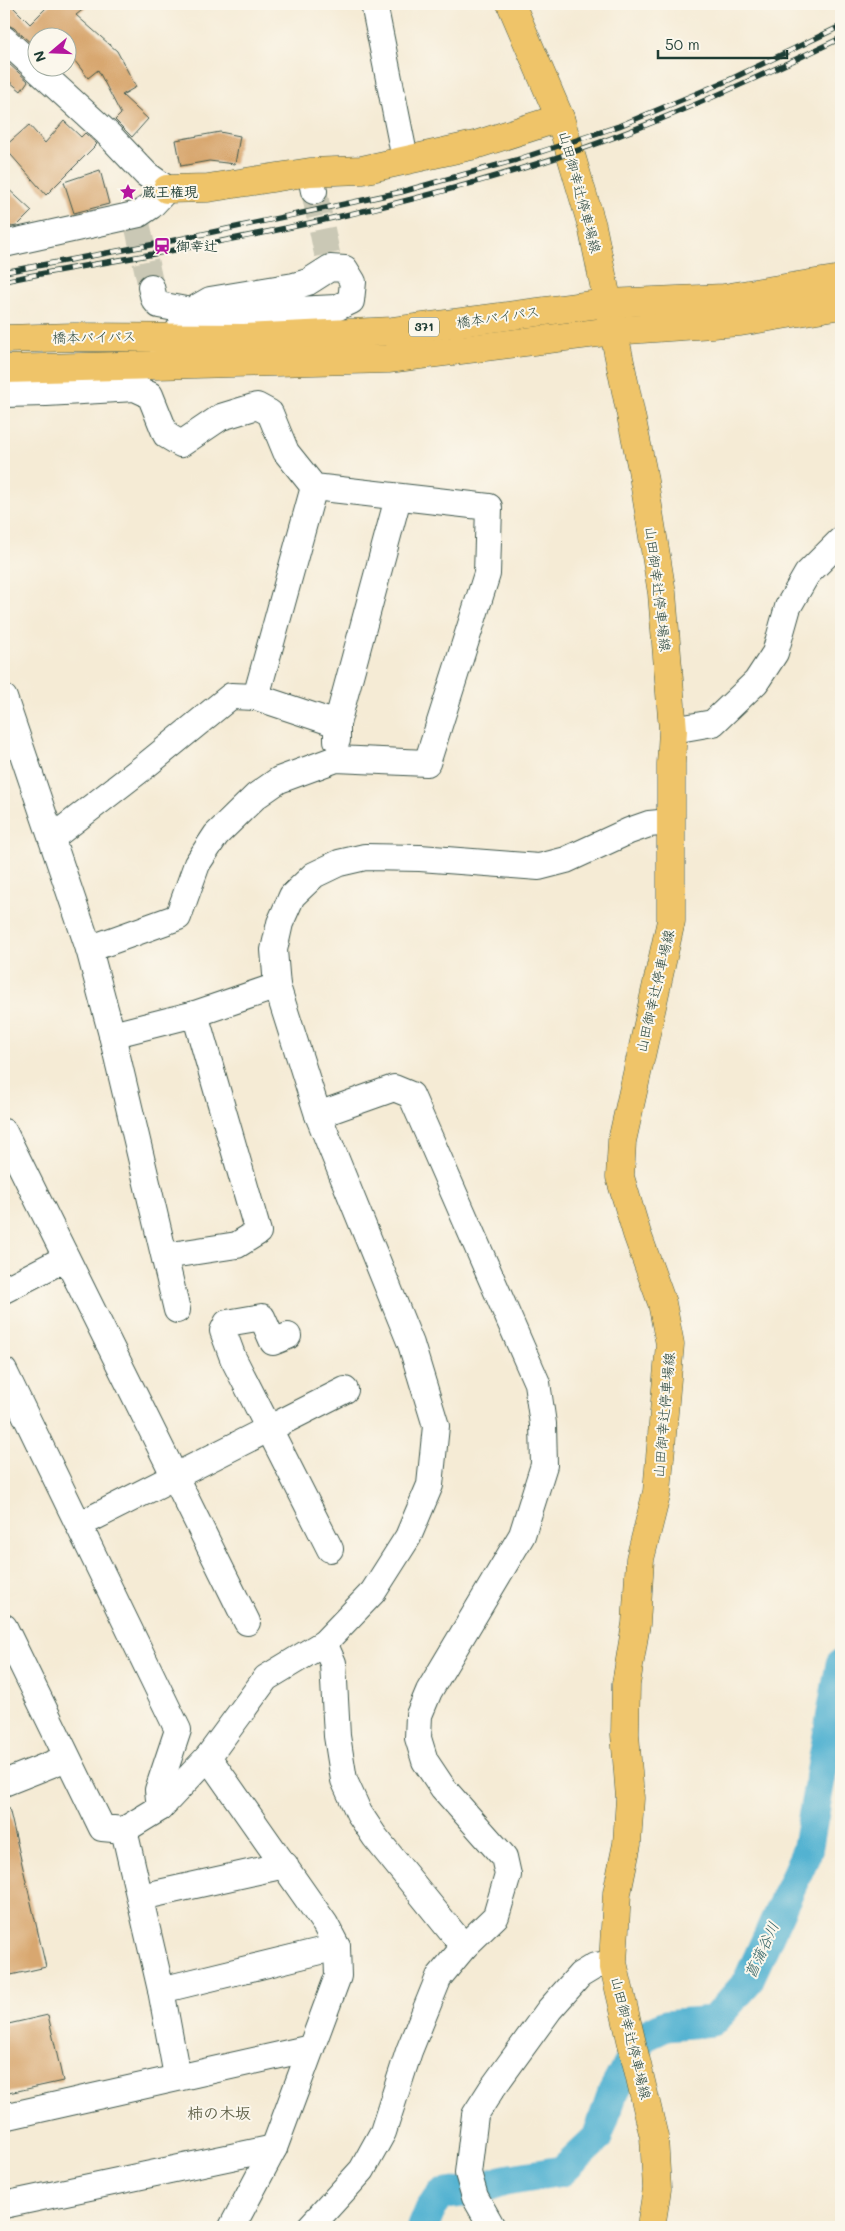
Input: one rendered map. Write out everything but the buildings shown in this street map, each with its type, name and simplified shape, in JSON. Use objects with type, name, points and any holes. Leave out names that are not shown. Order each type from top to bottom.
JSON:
[{"type":"main road","points":[[511,4],[560,118]]},
{"type":"main road","name":"山田御幸辻停車場線","points":[[167,188],[208,188],[312,181],[475,145],[560,118],[592,226],[642,469],[662,593],[673,730],[670,822],[671,921],[622,1141],[620,1176],[637,1234],[662,1303],[670,1344],[657,1492],[640,1559],[636,1624],[626,1684],[625,1734],[630,1798],[627,1844],[617,1893],[614,1963],[625,2019],[640,2069],[654,2137],[657,2189],[651,2227]]},
{"type":"main road","name":"橋本バイパス","points":[[4,339],[244,338],[393,331],[607,303],[724,298],[841,278]]},
{"type":"main road","name":"橋本バイパス","points":[[4,369],[388,359],[613,331],[740,322],[841,305]]},
{"type":"street","points":[[374,4],[405,159]]},
{"type":"street","points":[[4,39],[107,133],[146,174],[167,188],[138,219],[4,244]]},
{"type":"street","points":[[151,287],[154,299],[159,305],[191,311],[210,300],[308,282],[330,268],[345,269],[354,282],[351,301],[336,308],[220,314],[206,327],[188,337],[155,365]]},
{"type":"street","points":[[187,363],[191,311]]},
{"type":"street","points":[[4,394],[135,388],[150,395],[166,435],[181,444],[221,417],[257,406],[270,412],[286,452],[314,487],[490,507],[487,574],[427,763],[336,759],[279,780],[256,796],[216,835],[197,864],[178,918],[89,949]]},
{"type":"street","points":[[256,697],[314,487]]},
{"type":"street","points":[[336,759],[337,724],[398,498]]},
{"type":"street","points":[[673,730],[713,723],[756,682],[775,653],[788,607],[807,574],[841,540]]},
{"type":"street","points":[[52,838],[231,696],[256,697],[337,724]]},
{"type":"street","points":[[4,698],[89,949],[112,1035],[177,1310]]},
{"type":"street","points":[[4,1627],[102,1828],[124,1830],[160,1808],[208,1758],[266,1678],[324,1643],[372,1592],[408,1537],[430,1485],[436,1426],[412,1344],[318,1115],[277,986],[274,950],[280,923],[292,896],[314,875],[339,863],[365,857],[420,858],[539,867],[566,860],[649,824],[670,822]]},
{"type":"street","points":[[112,1035],[195,1014],[277,986]]},
{"type":"street","points":[[165,1256],[237,1246],[258,1232],[195,1014]]},
{"type":"street","points":[[310,2227],[362,2170],[383,2132],[409,2050],[439,1977],[464,1947],[496,1916],[508,1875],[504,1857],[443,1788],[425,1761],[418,1738],[419,1715],[429,1691],[522,1535],[544,1465],[543,1424],[537,1383],[411,1095],[394,1088],[318,1115]]},
{"type":"street","points":[[4,1132],[247,1622]]},
{"type":"street","points":[[4,1290],[66,1258]]},
{"type":"street","points":[[288,1336],[273,1342],[262,1317],[227,1323],[222,1331],[330,1549]]},
{"type":"street","points":[[4,1371],[178,1730],[158,1790],[160,1808]]},
{"type":"street","points":[[79,1525],[345,1390]]},
{"type":"street","points":[[324,1643],[333,1663],[337,1736],[344,1780],[359,1813],[375,1838],[464,1947]]},
{"type":"street","points":[[4,1783],[67,1758]]},
{"type":"street","points":[[208,1758],[325,1924],[338,1947],[338,1976],[274,2148],[232,2227]]},
{"type":"street","points":[[124,1830],[141,1897],[177,2076]]},
{"type":"street","points":[[141,1897],[284,1865]]},
{"type":"street","points":[[161,1990],[338,1947]]},
{"type":"street","points":[[492,2227],[472,2185],[475,2115],[549,2010],[580,1975],[595,1966],[614,1963]]},
{"type":"street","points":[[4,2116],[177,2076],[310,2048]]},
{"type":"street","points":[[4,2205],[274,2148]]},
{"type":"waterway","name":"菖蒲谷川","points":[[423,2227],[430,2210],[441,2195],[476,2190],[505,2180],[562,2171],[597,2138],[613,2092],[643,2036],[666,2025],[713,2021],[747,1983],[807,1851],[841,1664]]},
{"type":"tunnel","points":[[314,191],[330,268]]},
{"type":"tunnel","points":[[137,223],[151,287]]},
{"type":"railway","points":[[4,272],[161,243],[401,192],[516,160],[619,126],[729,80],[841,26]]},
{"type":"railway","points":[[4,281],[298,226],[476,182],[561,156],[643,126],[723,93],[841,38]]},
{"type":"place","name":"蔵王権現","points":[[128,192]]},
{"type":"place","name":"御幸辻","points":[[162,246]]},
{"type":"district","name":"柿の木坂","points":[[219,2113]]}]
